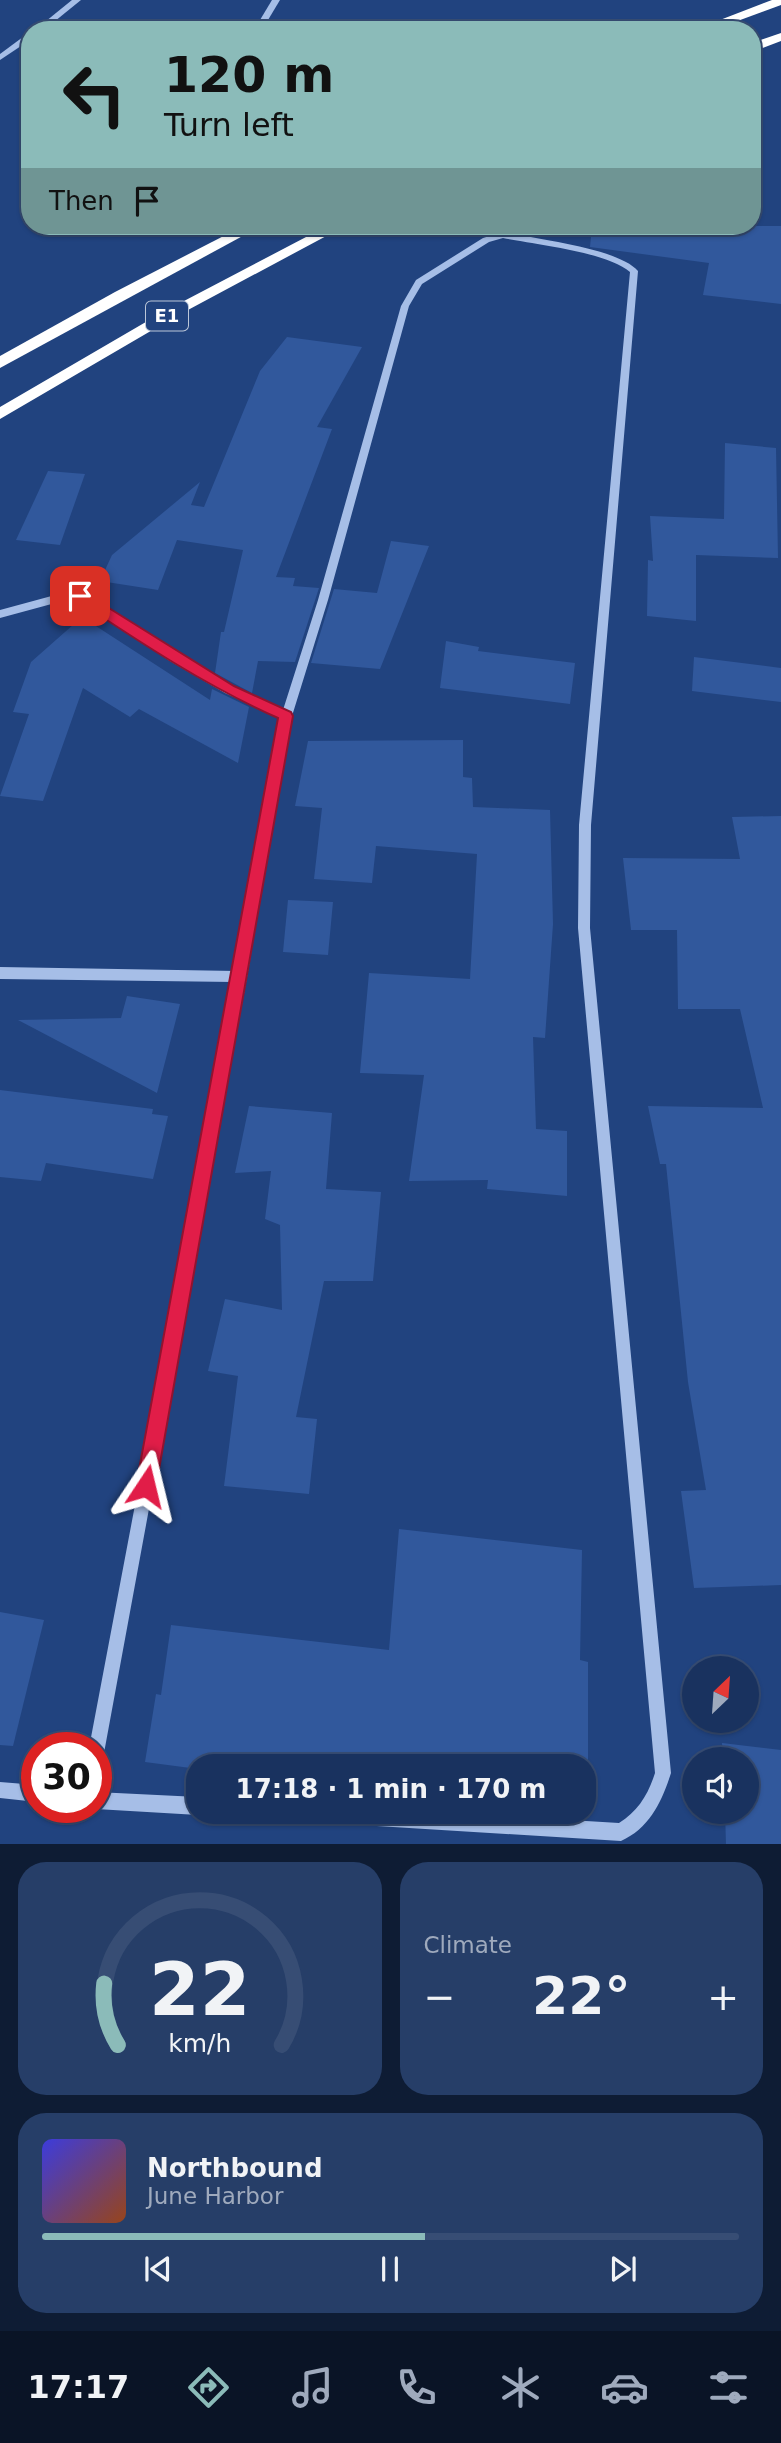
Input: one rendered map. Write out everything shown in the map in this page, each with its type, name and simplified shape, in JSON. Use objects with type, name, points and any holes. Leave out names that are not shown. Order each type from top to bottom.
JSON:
[{"type":"highway","points":[[726,21],[781,1]]},
{"type":"highway","points":[[761,45],[781,37]]},
{"type":"highway","name":"E1","points":[[0,363],[120,295],[237,235]]},
{"type":"highway","name":"E1","points":[[0,414],[167,315],[321,235]]},
{"type":"street","points":[[50,21],[77,0]]},
{"type":"street","points":[[263,21],[276,0]]},
{"type":"street","points":[[0,58],[21,43]]},
{"type":"street","points":[[100,1732],[241,977],[286,716],[323,600],[405,306],[419,282],[486,240],[503,235],[563,246],[626,264],[634,271],[635,279],[585,825],[584,928],[663,1773],[642,1819],[621,1832],[491,1824]]},
{"type":"street","points":[[0,614],[70,595],[80,596],[229,690],[286,716]]},
{"type":"street","points":[[0,974],[241,977]]},
{"type":"street","points":[[0,1790],[21,1792]]},
{"type":"street","points":[[112,1801],[186,1805]]},
{"type":"building","points":[[761,226],[781,226],[781,304],[703,295],[709,263],[590,247],[591,235],[761,235]]},
{"type":"building","points":[[287,337],[362,347],[317,427],[332,429],[276,577],[295,578],[293,586],[319,588],[295,662],[258,661],[252,693],[215,673],[221,632],[224,632],[243,550],[177,540],[158,590],[100,581],[112,555],[200,482],[191,505],[204,507],[260,371]]},
{"type":"building","points":[[725,443],[776,448],[778,558],[696,555],[696,621],[647,616],[648,560],[653,561],[650,516],[724,519]]},
{"type":"building","points":[[48,471],[85,474],[60,545],[16,540]]},
{"type":"building","points":[[391,541],[429,546],[380,669],[311,663],[334,589],[377,593]]},
{"type":"building","points":[[82,617],[210,700],[212,689],[249,707],[238,763],[139,709],[130,717],[83,688],[43,801],[0,796],[29,714],[13,712],[31,662]]},
{"type":"building","points":[[446,641],[479,647],[478,651],[575,663],[570,704],[440,688]]},
{"type":"building","points":[[694,657],[781,668],[781,702],[692,691]]},
{"type":"building","points":[[463,740],[463,777],[472,778],[473,807],[550,810],[553,924],[545,1038],[533,1037],[536,1129],[567,1131],[567,1196],[487,1189],[488,1180],[409,1181],[424,1075],[360,1073],[369,973],[470,979],[477,854],[376,846],[372,883],[314,879],[322,808],[295,806],[308,741]]},
{"type":"building","points":[[781,816],[781,1585],[694,1588],[681,1491],[706,1490],[688,1382],[666,1164],[660,1164],[648,1106],[763,1108],[740,1009],[678,1009],[677,930],[631,930],[623,858],[740,859],[732,817]]},
{"type":"building","points":[[288,900],[333,902],[328,955],[283,952]]},
{"type":"building","points":[[127,996],[180,1004],[157,1093],[18,1020],[121,1018]]},
{"type":"building","points":[[0,1090],[153,1109],[152,1114],[168,1116],[153,1179],[46,1163],[41,1181],[0,1177]]},
{"type":"building","points":[[249,1106],[332,1113],[326,1189],[381,1192],[373,1281],[324,1281],[296,1417],[317,1419],[309,1494],[224,1486],[238,1376],[208,1371],[225,1299],[282,1310],[280,1225],[265,1219],[271,1171],[235,1173]]},
{"type":"building","points":[[399,1529],[582,1550],[580,1660],[588,1662],[588,1754],[186,1754],[186,1767],[145,1762],[156,1694],[161,1695],[171,1625],[389,1650]]},
{"type":"building","points":[[0,1612],[44,1620],[13,1746],[0,1745]]},
{"type":"building","points":[[722,1743],[756,1747],[722,1747]]},
{"type":"building","points":[[759,1747],[781,1750],[781,1844],[726,1844],[725,1824],[759,1824]]},
{"type":"route","points":[[80,596],[89,599],[174,658],[229,690],[286,716],[241,977],[146,1486]]}]
